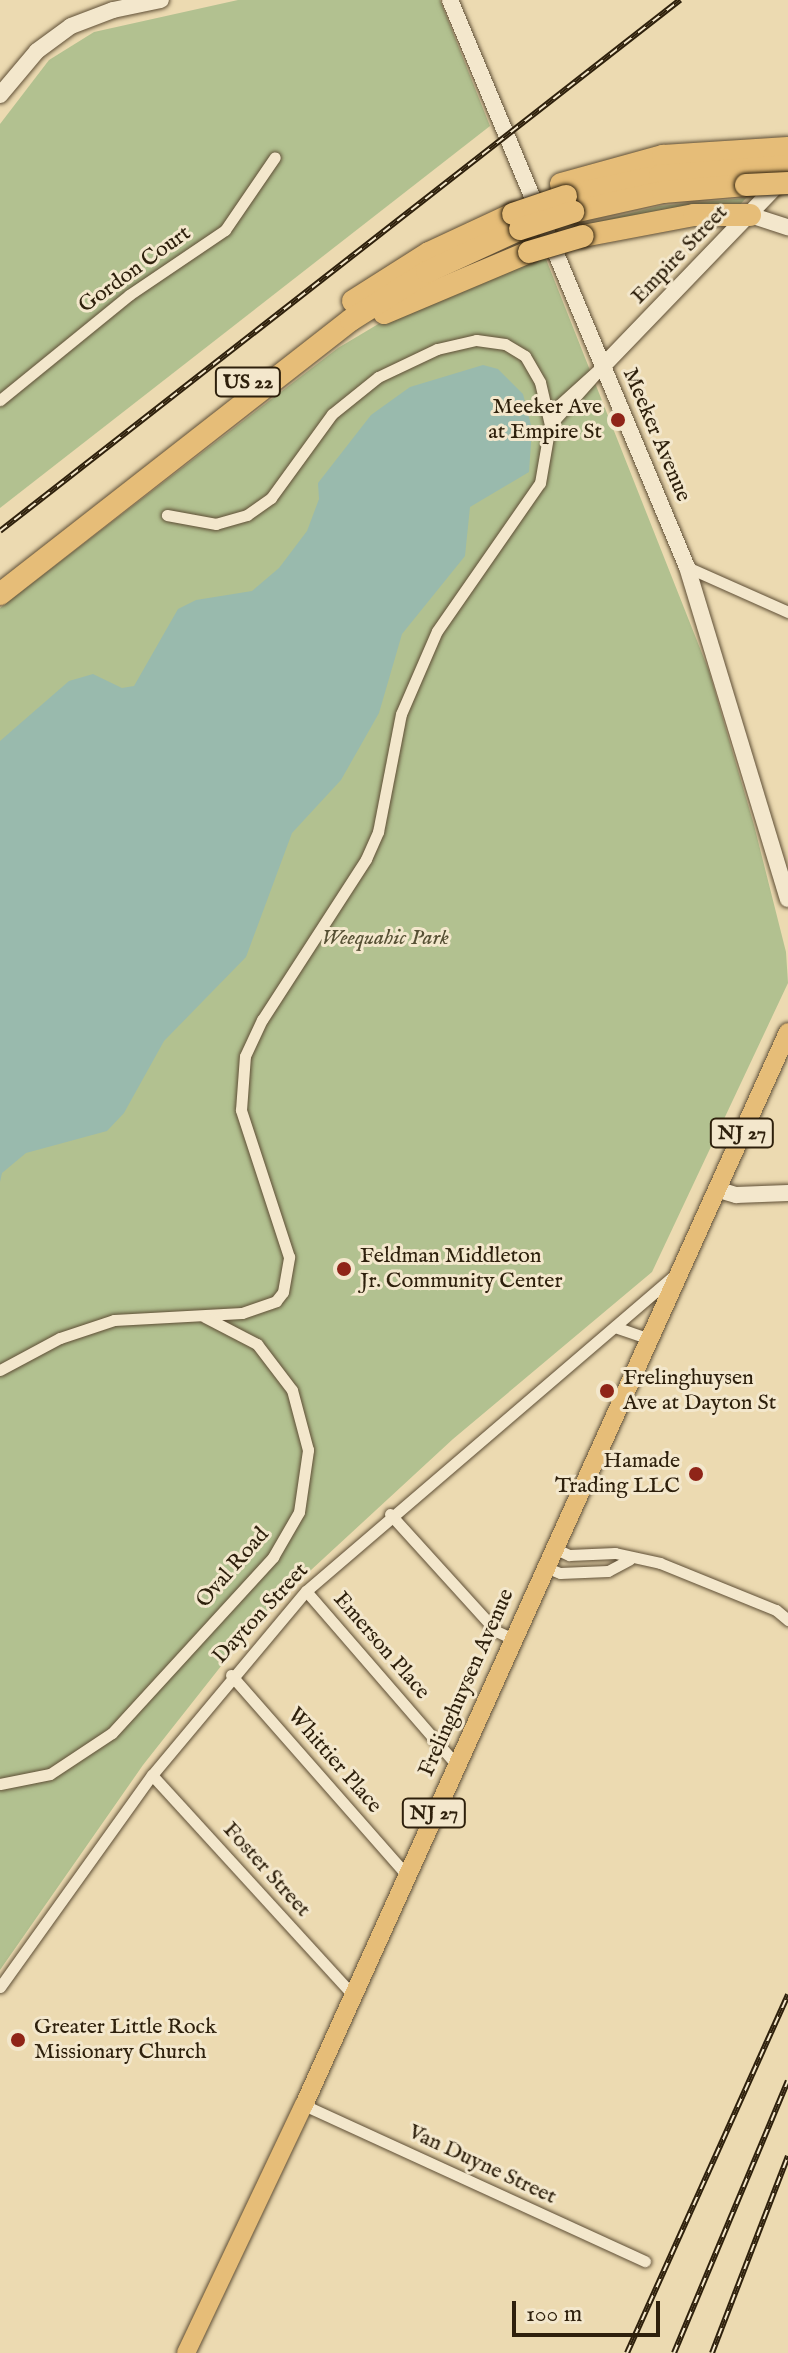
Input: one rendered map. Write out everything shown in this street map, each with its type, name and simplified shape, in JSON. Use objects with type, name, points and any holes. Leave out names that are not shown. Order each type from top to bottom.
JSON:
[{"type":"highway","points":[[515,216],[663,156],[788,148]]},
{"type":"highway","points":[[566,197],[660,176],[777,167]]},
{"type":"highway","points":[[566,197],[788,183]]},
{"type":"highway","points":[[270,382],[389,311],[529,252],[583,236],[686,216],[750,215]]},
{"type":"highway","name":"US 22","points":[[0,578],[335,314],[412,262],[515,216]]},
{"type":"highway","name":"US 22","points":[[0,594],[270,382],[404,286],[515,216]]},
{"type":"main road","points":[[0,95],[41,47],[71,26],[113,10],[161,0]]},
{"type":"main road","name":"Meeker Avenue","points":[[450,0],[687,567],[788,899]]},
{"type":"main road","name":"Empire Street","points":[[603,366],[788,173]]},
{"type":"main road","points":[[750,215],[788,227]]},
{"type":"main road","name":"Frelinghuysen Avenue","points":[[186,2353],[304,2105],[351,1993],[788,1032]]},
{"type":"main road","points":[[716,1189],[736,1195],[788,1193]]},
{"type":"street","name":"Gordon Court","points":[[0,400],[129,295],[225,230],[275,157]]},
{"type":"street","points":[[0,1370],[60,1338],[114,1320],[205,1316],[260,1308],[283,1292],[289,1257],[243,1123],[240,1083],[245,1056],[262,1020],[366,859],[378,832],[401,714],[457,596],[533,498],[550,450],[550,419],[531,364],[517,349],[492,342],[459,342],[408,361],[354,395],[332,414],[271,498],[247,515],[216,524],[167,515]]},
{"type":"street","points":[[550,419],[603,366]]},
{"type":"street","points":[[687,567],[788,612]]},
{"type":"street","name":"Dayton Street","points":[[0,1987],[152,1775],[231,1675],[306,1591],[390,1514],[679,1272]]},
{"type":"street","name":"Oval Road","points":[[0,1784],[50,1774],[112,1733],[273,1557],[299,1512],[308,1450],[292,1390],[257,1344],[205,1316]]},
{"type":"street","points":[[615,1327],[650,1339]]},
{"type":"street","points":[[390,1514],[496,1631],[513,1639]]},
{"type":"street","points":[[554,1548],[569,1555],[615,1553],[629,1560],[660,1563],[776,1610],[788,1620]]},
{"type":"street","points":[[545,1567],[560,1573],[608,1571],[629,1560]]},
{"type":"street","name":"Emerson Place","points":[[306,1591],[456,1764]]},
{"type":"street","name":"Whittier Place","points":[[231,1675],[407,1875]]},
{"type":"street","name":"Foster Street","points":[[152,1775],[351,1993]]},
{"type":"street","name":"Van Duyne Street","points":[[304,2105],[645,2261]]},
{"type":"green space","points":[[238,0],[440,0],[490,126],[0,508],[0,124],[49,60],[94,32]]},
{"type":"green space","points":[[746,198],[738,207],[572,233],[567,229],[659,206]]},
{"type":"green space","name":"Weequahic Park","points":[[544,254],[709,671],[754,825],[786,952],[788,983],[652,1272],[453,1439],[259,1618],[143,1765],[0,1970],[0,608],[338,348],[390,317]]},
{"type":"shaded area","points":[[483,365],[498,369],[523,394],[532,429],[529,472],[470,507],[465,556],[402,634],[379,713],[341,780],[292,833],[246,957],[164,1041],[124,1113],[107,1131],[26,1153],[2,1173],[0,1182],[0,741],[69,681],[93,674],[122,688],[134,686],[178,609],[196,600],[252,591],[279,568],[307,531],[319,499],[318,483],[371,415],[410,387]]},
{"type":"railway","points":[[0,531],[680,0]]},
{"type":"railway","points":[[627,2353],[788,1995]]},
{"type":"railway","points":[[674,2353],[788,2081]]},
{"type":"railway","points":[[712,2353],[788,2156]]},
{"type":"place","name":"Meeker Ave at Empire St","points":[[618,420]]},
{"type":"place","name":"Feldman Middleton Jr. Community Center","points":[[344,1269]]},
{"type":"place","name":"Frelinghuysen Ave at Dayton St","points":[[607,1391]]},
{"type":"place","name":"Hamade Trading LLC","points":[[696,1474]]},
{"type":"place","name":"Greater Little Rock Missionary Church","points":[[18,2040]]}]
